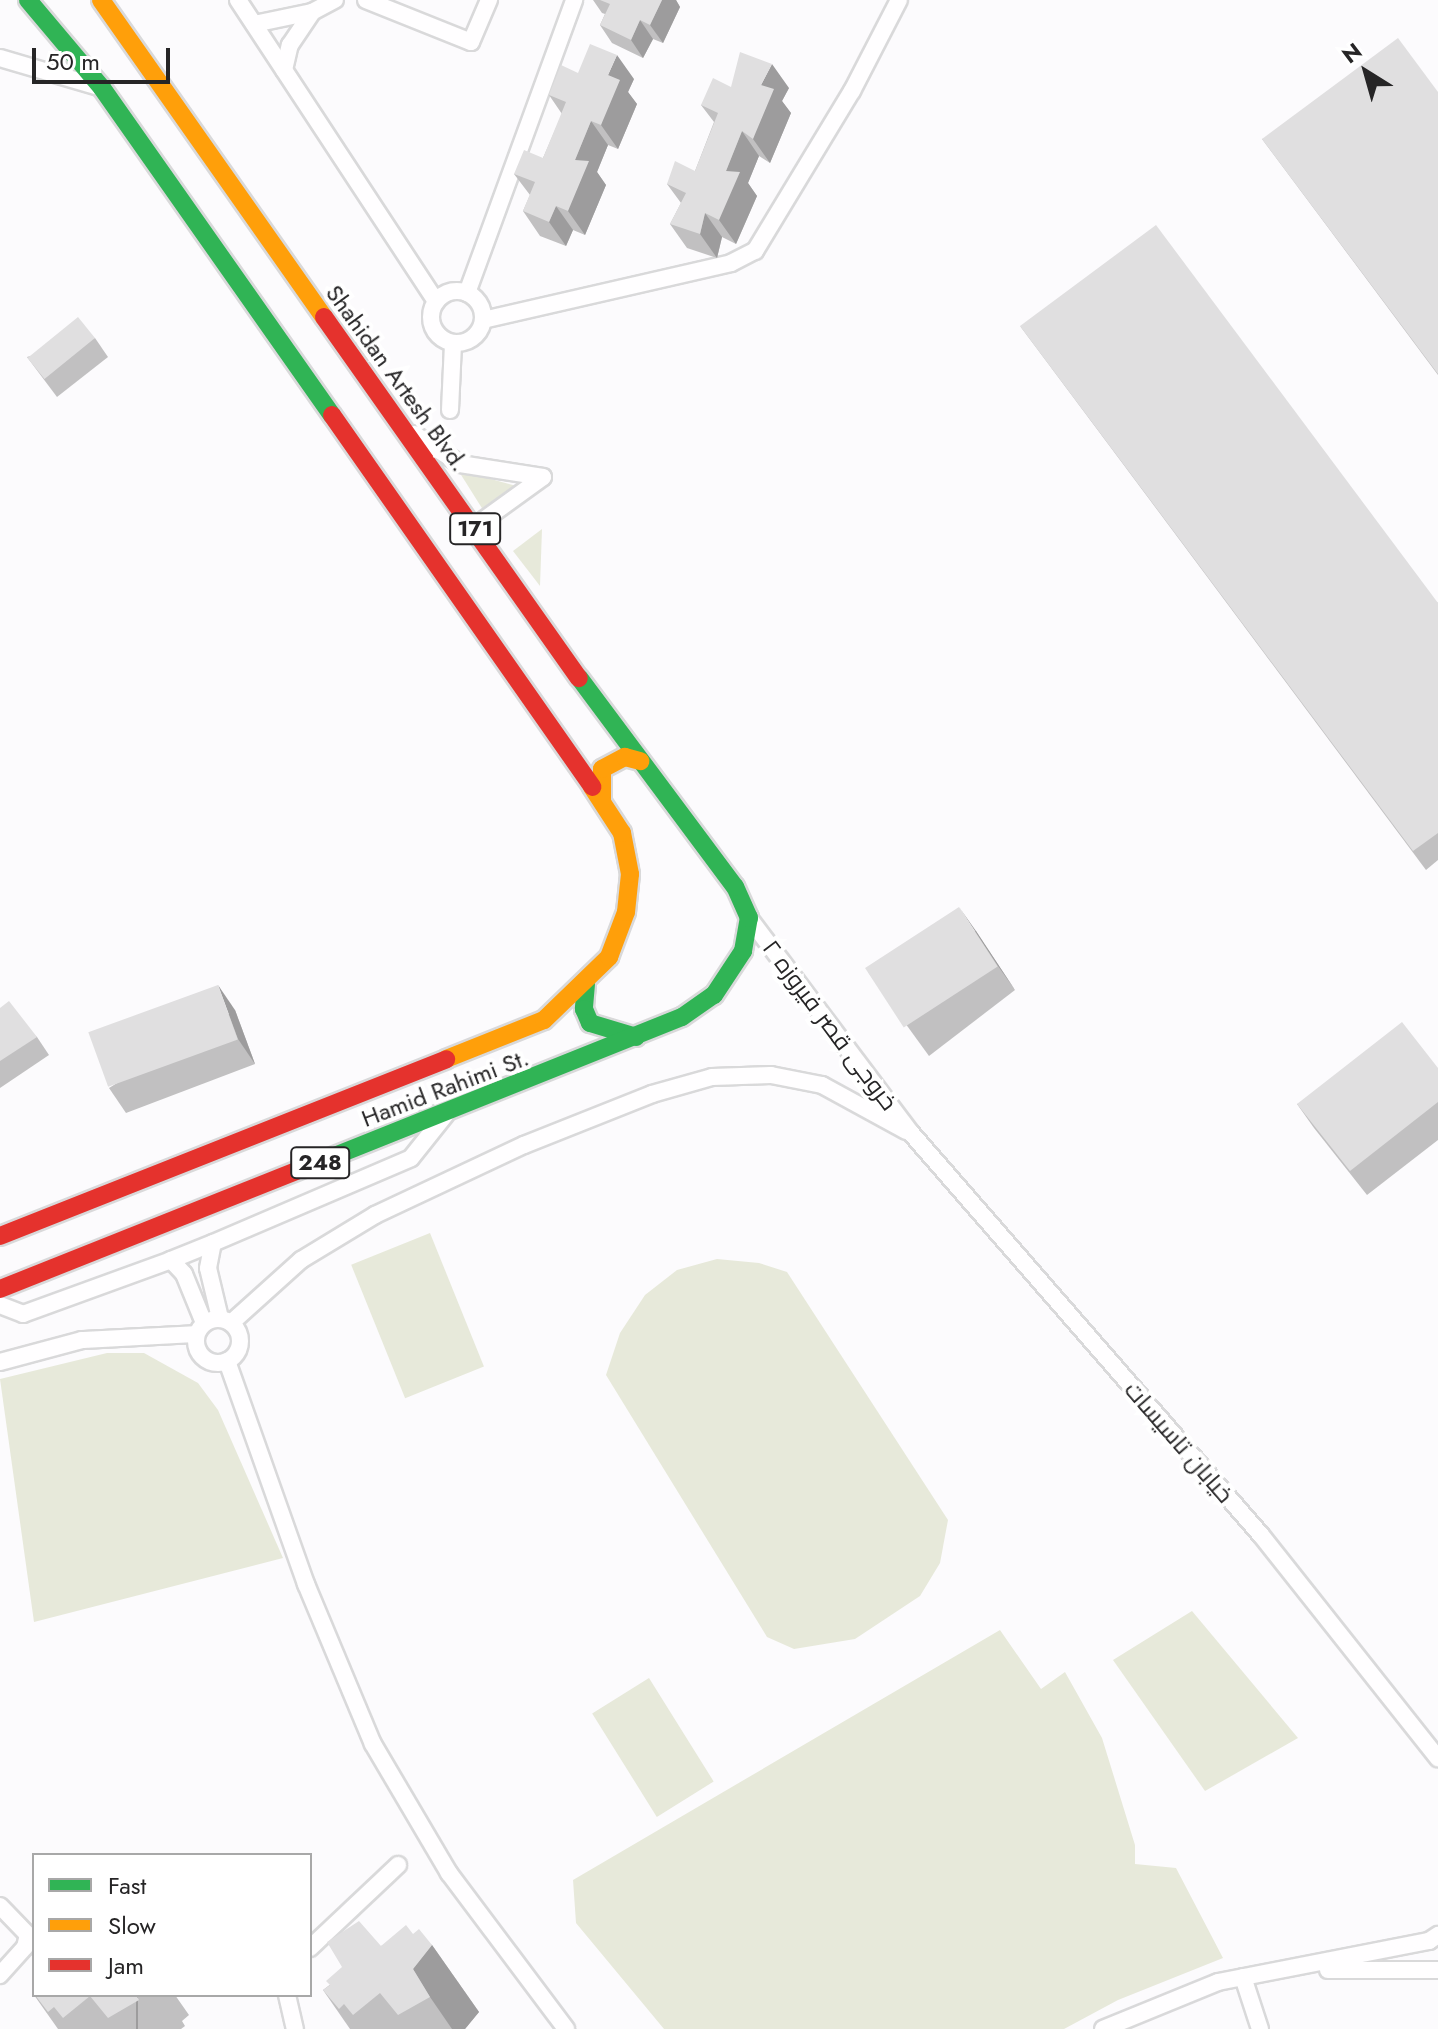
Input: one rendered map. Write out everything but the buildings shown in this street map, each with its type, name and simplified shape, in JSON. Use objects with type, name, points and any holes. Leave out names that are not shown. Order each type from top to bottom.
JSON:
[{"type":"main road","name":"171","points":[[28,0],[102,88],[622,833],[630,874],[626,912],[609,957],[586,984]]},
{"type":"main road","name":"Shahidan Artesh Blvd.","points":[[101,0],[640,761],[735,887],[749,918]]},
{"type":"main road","points":[[602,801],[599,779],[610,760],[640,761]]},
{"type":"main road","points":[[586,984],[584,1009],[590,1023],[619,1036],[639,1037],[714,995],[743,951],[749,918]]},
{"type":"main road","name":"Hamid Rahimi St.","points":[[0,1236],[513,1036],[544,1020],[586,984]]},
{"type":"main road","name":"Hamid Rahimi St.","points":[[0,1289],[639,1037]]},
{"type":"street","points":[[238,0],[436,302],[433,327],[453,343]]},
{"type":"street","points":[[254,24],[312,12],[335,0]]},
{"type":"street","points":[[366,0],[471,42],[489,0]]},
{"type":"street","points":[[467,293],[574,0]]},
{"type":"street","points":[[483,320],[731,263],[755,251],[844,104],[899,0]]},
{"type":"street","points":[[284,70],[290,45],[312,12]]},
{"type":"street","points":[[0,58],[102,88]]},
{"type":"street","points":[[436,302],[449,292],[467,293],[479,304],[483,320],[476,335],[453,343]]},
{"type":"street","points":[[450,410],[453,343]]},
{"type":"street","points":[[405,426],[460,464],[543,477],[474,527]]},
{"type":"street","name":"خروجی قصر فیروزه ۲","points":[[749,918],[911,1133]]},
{"type":"street","points":[[0,1362],[82,1340],[213,1324],[301,1260],[375,1215],[524,1145],[652,1094],[712,1077],[771,1075],[822,1085],[911,1133]]},
{"type":"street","points":[[0,1305],[23,1314],[213,1243],[411,1158],[446,1114]]},
{"type":"street","name":"خیابان تاسیسات","points":[[911,1133],[1261,1535],[1438,1758]]},
{"type":"street","points":[[171,1260],[184,1274],[213,1324],[240,1343],[227,1361],[213,1363],[200,1355],[213,1324],[208,1268],[213,1243]]},
{"type":"street","points":[[227,1361],[306,1584],[373,1744],[449,1873],[566,2029]]},
{"type":"street","points":[[312,1946],[398,1865]]},
{"type":"street","points":[[0,1906],[28,1935],[25,1947],[0,1975]]},
{"type":"street","points":[[1103,2029],[1175,1996],[1243,1977],[1295,1969],[1435,1938]]},
{"type":"street","points":[[1295,1969],[1438,1970]]},
{"type":"street","points":[[1243,1977],[1260,2029]]},
{"type":"street","points":[[287,1997],[295,2029]]},
{"type":"shaded area","points":[[458,470],[520,487],[485,513]]},
{"type":"shaded area","points":[[542,529],[540,586],[513,551]]},
{"type":"shaded area","points":[[430,1233],[484,1367],[405,1398],[351,1265]]},
{"type":"shaded area","points":[[717,1259],[759,1263],[787,1272],[948,1520],[940,1563],[920,1596],[855,1639],[794,1649],[767,1637],[606,1375],[620,1333],[645,1295],[677,1270]]},
{"type":"shaded area","points":[[107,1353],[144,1353],[198,1383],[218,1410],[283,1558],[34,1622],[0,1379]]},
{"type":"shaded area","points":[[1192,1611],[1298,1738],[1205,1791],[1113,1660]]},
{"type":"shaded area","points":[[1000,1630],[1041,1689],[1065,1672],[1102,1738],[1135,1845],[1135,1864],[1176,1868],[1223,1958],[1118,2000],[1064,2029],[664,2029],[576,1923],[573,1880]]},
{"type":"shaded area","points":[[649,1678],[714,1781],[657,1817],[592,1714]]},
{"type":"traffic: fast","points":[[28,0],[102,88],[332,415]]},
{"type":"traffic: fast","points":[[307,1167],[682,1017],[714,995],[743,951],[749,918],[735,887],[579,678]]},
{"type":"traffic: fast","points":[[586,984],[584,1009],[590,1023],[636,1037]]},
{"type":"traffic: slow","points":[[101,0],[324,317]]},
{"type":"traffic: slow","points":[[602,801],[602,769],[625,757],[640,761]]},
{"type":"traffic: slow","points":[[446,1059],[544,1020],[609,957],[626,912],[630,874],[622,833],[592,787]]},
{"type":"traffic: jam","points":[[324,317],[579,678]]},
{"type":"traffic: jam","points":[[332,415],[592,787]]},
{"type":"traffic: jam","points":[[0,1236],[446,1059]]},
{"type":"traffic: jam","points":[[0,1289],[307,1167]]}]
